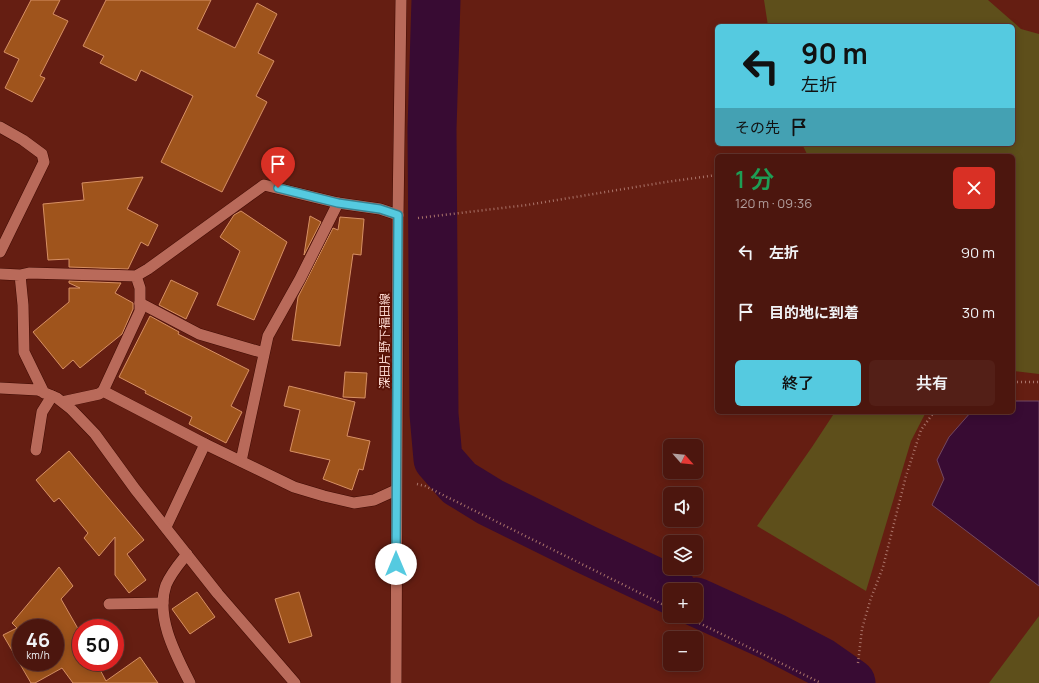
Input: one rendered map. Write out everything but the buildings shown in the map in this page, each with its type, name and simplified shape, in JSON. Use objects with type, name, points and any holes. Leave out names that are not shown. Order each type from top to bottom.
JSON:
[{"type":"street","name":"深田片野下福田線","points":[[396,683],[396,485],[401,0]]},
{"type":"street","points":[[0,127],[23,140],[42,154],[44,162],[0,252]]},
{"type":"street","points":[[0,274],[20,275],[29,273],[136,276],[148,269],[264,185],[338,203],[380,209],[398,215]]},
{"type":"street","points":[[241,461],[268,336],[300,279],[338,203]]},
{"type":"street","points":[[20,275],[23,305],[24,352],[48,394],[42,412],[36,450]]},
{"type":"street","points":[[62,402],[99,394],[103,391],[140,311],[140,288],[136,276]]},
{"type":"street","points":[[140,303],[199,334],[264,353]]},
{"type":"street","points":[[0,388],[38,390],[48,394],[71,408],[94,434],[218,594],[295,683]]},
{"type":"street","points":[[103,391],[205,444],[294,487],[354,503],[374,500],[396,485]]},
{"type":"street","points":[[166,527],[205,444]]},
{"type":"street","points":[[187,554],[177,566],[166,586],[163,603],[166,629],[178,659],[190,683]]},
{"type":"street","points":[[109,604],[163,603]]},
{"type":"path","points":[[398,215],[418,218],[457,214],[527,205],[658,183],[715,175]]},
{"type":"path","points":[[1015,382],[1039,382]]},
{"type":"path","points":[[858,663],[862,629],[870,601],[883,566],[906,476],[922,430],[933,414]]},
{"type":"path","points":[[396,485],[425,486],[663,605]]},
{"type":"path","points":[[699,623],[821,683]]},
{"type":"shaded area","points":[[764,0],[988,0],[1021,29],[1039,34],[1039,374],[1015,371],[1015,154],[807,154],[803,146],[1015,146],[1015,24],[768,24]]},
{"type":"shaded area","points":[[1015,401],[1039,401],[1039,586],[932,505],[944,479],[937,460],[949,437],[969,414],[1015,414]]},
{"type":"shaded area","points":[[834,414],[925,414],[911,441],[866,591],[757,526]]},
{"type":"shaded area","points":[[1039,616],[1039,683],[989,683]]},
{"type":"waterway","points":[[436,0],[432,129],[434,414],[438,459],[459,483],[490,502],[663,586]]},
{"type":"waterway","points":[[703,605],[773,637],[821,662],[851,683]]},
{"type":"route","points":[[278,188],[338,203],[380,209],[398,215],[396,564]]}]
